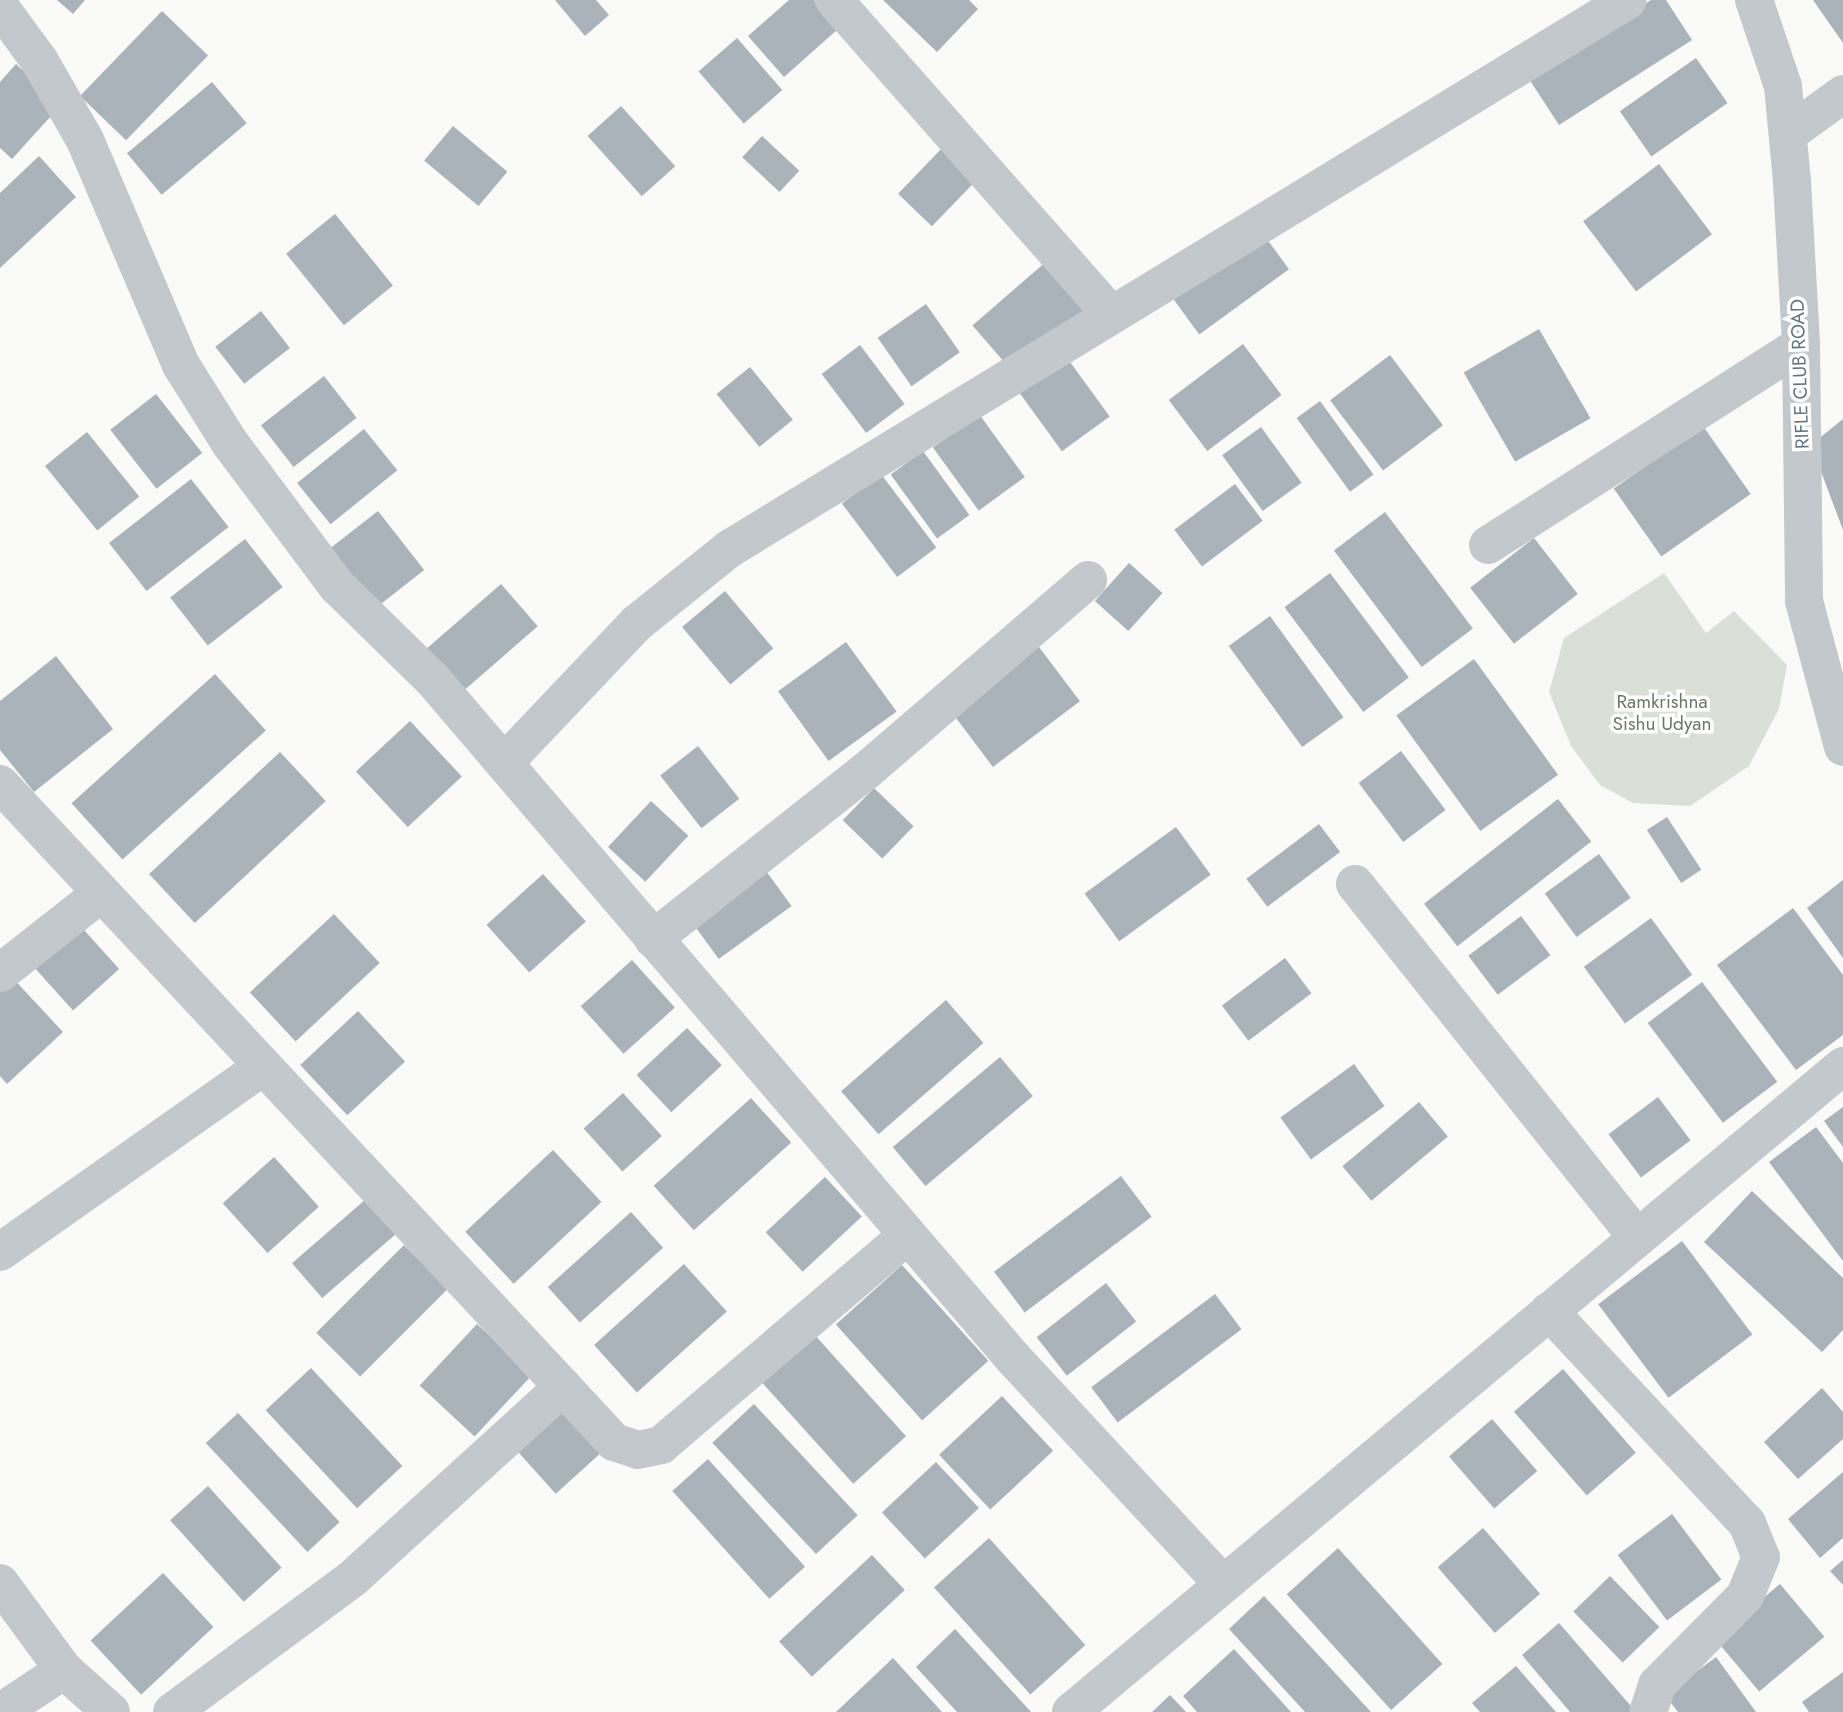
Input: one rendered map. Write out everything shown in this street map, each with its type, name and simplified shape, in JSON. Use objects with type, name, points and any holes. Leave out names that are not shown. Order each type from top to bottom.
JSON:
[{"type":"street","points":[[834,0],[1111,314]]},
{"type":"street","points":[[503,763],[637,622],[729,549],[1628,0]]},
{"type":"street","name":"RIFLE CLUB ROAD","points":[[1754,0],[1783,86],[1788,134],[1801,345],[1804,601],[1843,747]]},
{"type":"street","points":[[5,27],[85,140],[181,365],[230,443],[337,586],[433,680],[1013,1358],[1221,1582]]},
{"type":"street","points":[[1788,134],[1843,94]]},
{"type":"street","points":[[1488,545],[1801,345]]},
{"type":"street","points":[[653,939],[866,771],[1088,580]]},
{"type":"street","points":[[0,784],[614,1441],[638,1450],[661,1445],[908,1236]]},
{"type":"street","points":[[1355,884],[1637,1237]]},
{"type":"street","points":[[0,973],[100,894]]},
{"type":"street","points":[[1071,1712],[1221,1582],[1843,1066]]},
{"type":"street","points":[[0,1252],[262,1067]]},
{"type":"street","points":[[1549,1311],[1747,1523],[1761,1557],[1745,1596],[1657,1685],[1648,1712]]},
{"type":"street","points":[[173,1712],[353,1578],[563,1387]]},
{"type":"street","points":[[0,1583],[64,1670],[111,1712]]},
{"type":"street","points":[[1,1712],[64,1670]]},
{"type":"green space","name":"Ramkrishna Sishu Udyan","points":[[1664,573],[1706,633],[1734,611],[1787,665],[1779,709],[1749,766],[1690,806],[1633,803],[1600,785],[1571,746],[1549,692],[1564,638]]},
{"type":"building","points":[[57,0],[85,0],[73,14]]},
{"type":"building","points":[[555,0],[596,0],[609,15],[585,36]]},
{"type":"building","points":[[789,0],[814,0],[838,29],[784,77],[748,36]]},
{"type":"building","points":[[883,0],[969,0],[978,9],[937,52]]},
{"type":"building","points":[[1651,0],[1666,0],[1692,40],[1559,125],[1529,79]]},
{"type":"building","points":[[1813,0],[1843,0],[1843,43]]},
{"type":"building","points":[[162,11],[208,55],[126,140],[80,96]]},
{"type":"building","points":[[737,38],[782,90],[744,124],[699,71]]},
{"type":"building","points":[[1696,58],[1728,103],[1651,156],[1620,111]]},
{"type":"building","points":[[16,64],[61,105],[12,159],[0,148],[0,82]]},
{"type":"building","points":[[212,82],[247,123],[162,195],[127,153]]},
{"type":"building","points":[[621,106],[675,166],[642,196],[588,136]]},
{"type":"building","points":[[453,126],[507,172],[478,206],[424,160]]},
{"type":"building","points":[[762,136],[799,171],[780,192],[742,157]]},
{"type":"building","points":[[946,144],[980,177],[932,226],[898,194]]},
{"type":"building","points":[[39,156],[76,197],[0,268],[0,193]]},
{"type":"building","points":[[1659,164],[1712,234],[1636,291],[1583,221]]},
{"type":"building","points":[[335,214],[393,285],[344,325],[286,254]]},
{"type":"building","points":[[1259,228],[1289,269],[1199,335],[1169,293]]},
{"type":"building","points":[[1048,260],[1091,309],[1015,375],[973,326]]},
{"type":"building","points":[[926,304],[960,352],[912,386],[878,338]]},
{"type":"building","points":[[261,311],[290,348],[244,384],[215,347]]},
{"type":"building","points":[[1539,329],[1590,418],[1515,462],[1464,372]]},
{"type":"building","points":[[1243,344],[1282,395],[1207,451],[1169,400]]},
{"type":"building","points":[[860,345],[905,404],[866,433],[822,374]]},
{"type":"building","points":[[1065,355],[1110,416],[1062,451],[1017,390]]},
{"type":"building","points":[[1390,355],[1443,425],[1383,470],[1330,400]]},
{"type":"building","points":[[750,367],[793,420],[759,447],[717,394]]},
{"type":"building","points":[[324,376],[357,418],[294,467],[261,425]]},
{"type":"building","points":[[156,394],[202,453],[156,489],[110,430]]},
{"type":"building","points":[[1320,401],[1373,475],[1350,492],[1297,418]]},
{"type":"building","points":[[979,414],[1025,477],[979,511],[933,448]]},
{"type":"building","points":[[1843,419],[1843,530],[1811,445]]},
{"type":"building","points":[[1703,426],[1751,494],[1661,557],[1614,489]]},
{"type":"building","points":[[1261,427],[1302,483],[1263,511],[1222,455]]},
{"type":"building","points":[[364,429],[397,470],[331,524],[297,483]]},
{"type":"building","points":[[87,432],[139,497],[97,530],[45,466]]},
{"type":"building","points":[[923,451],[969,515],[937,538],[891,475]]},
{"type":"building","points":[[881,474],[936,547],[897,577],[842,503]]},
{"type":"building","points":[[191,479],[229,527],[147,591],[109,543]]},
{"type":"building","points":[[1235,484],[1263,521],[1202,566],[1174,530]]},
{"type":"building","points":[[378,511],[424,570],[371,612],[324,553]]},
{"type":"building","points":[[1385,512],[1473,629],[1422,667],[1334,551]]},
{"type":"building","points":[[1534,538],[1578,594],[1514,644],[1470,588]]},
{"type":"building","points":[[245,539],[283,587],[208,646],[170,597]]},
{"type":"building","points":[[1129,563],[1162,593],[1128,631],[1095,601]]},
{"type":"building","points":[[1330,573],[1409,678],[1363,712],[1284,607]]},
{"type":"building","points":[[501,584],[538,626],[462,693],[425,650]]},
{"type":"building","points":[[725,591],[773,648],[730,684],[682,627]]},
{"type":"building","points":[[1270,616],[1343,717],[1302,747],[1229,646]]},
{"type":"building","points":[[846,642],[897,712],[829,761],[778,691]]},
{"type":"building","points":[[1039,647],[1080,701],[993,767],[952,713]]},
{"type":"building","points":[[56,656],[113,729],[34,792],[0,750],[0,701]]},
{"type":"building","points":[[1474,659],[1558,775],[1480,831],[1396,715]]},
{"type":"building","points":[[215,674],[266,730],[122,860],[72,803]]},
{"type":"building","points":[[410,721],[462,777],[408,827],[356,771]]},
{"type":"building","points":[[698,746],[739,799],[701,828],[660,776]]},
{"type":"building","points":[[1401,751],[1446,810],[1403,842],[1359,783]]},
{"type":"building","points":[[280,752],[326,801],[195,923],[149,874]]},
{"type":"building","points":[[874,788],[914,826],[882,859],[843,820]]},
{"type":"building","points":[[1558,799],[1591,842],[1457,946],[1424,904]]},
{"type":"building","points":[[651,801],[688,836],[645,882],[608,847]]},
{"type":"building","points":[[1667,817],[1701,870],[1681,883],[1647,830]]},
{"type":"building","points":[[1319,824],[1340,852],[1267,907],[1246,879]]},
{"type":"building","points":[[1176,827],[1211,875],[1119,941],[1085,893]]},
{"type":"building","points":[[1599,854],[1631,898],[1577,937],[1545,893]]},
{"type":"building","points":[[761,864],[792,906],[719,959],[688,917]]},
{"type":"building","points":[[543,874],[586,922],[529,972],[487,925]]},
{"type":"building","points":[[1843,880],[1843,958],[1807,908]]},
{"type":"building","points":[[1793,908],[1843,975],[1843,1035],[1796,1070],[1717,965]]},
{"type":"building","points":[[334,914],[380,963],[296,1041],[250,992]]},
{"type":"building","points":[[1521,916],[1550,955],[1498,995],[1468,956]]},
{"type":"building","points":[[1651,918],[1692,975],[1625,1023],[1584,967]]},
{"type":"building","points":[[75,920],[119,969],[73,1011],[29,961]]},
{"type":"building","points":[[1285,958],[1311,993],[1248,1041],[1222,1006]]},
{"type":"building","points":[[632,960],[675,1008],[624,1054],[581,1006]]},
{"type":"building","points":[[9,974],[63,1032],[7,1084],[0,1076],[0,983]]},
{"type":"building","points":[[1702,982],[1777,1082],[1723,1123],[1648,1023]]},
{"type":"building","points":[[946,1000],[983,1043],[878,1134],[841,1091]]},
{"type":"building","points":[[358,1011],[405,1061],[347,1115],[300,1065]]},
{"type":"building","points":[[687,1028],[722,1065],[671,1112],[637,1075]]},
{"type":"building","points":[[1000,1057],[1033,1096],[926,1186],[893,1147]]},
{"type":"building","points":[[1354,1064],[1385,1106],[1311,1160],[1280,1117]]},
{"type":"building","points":[[623,1093],[662,1136],[622,1172],[584,1128]]},
{"type":"building","points":[[1658,1097],[1690,1140],[1641,1177],[1608,1134]]},
{"type":"building","points":[[751,1098],[791,1143],[694,1230],[654,1186]]},
{"type":"building","points":[[1419,1102],[1448,1136],[1371,1201],[1342,1166]]},
{"type":"building","points":[[1843,1107],[1843,1147],[1824,1121]]},
{"type":"building","points":[[1816,1127],[1843,1163],[1843,1261],[1769,1162]]},
{"type":"building","points":[[553,1150],[601,1202],[514,1284],[465,1232]]},
{"type":"building","points":[[274,1157],[319,1207],[268,1253],[223,1203]]},
{"type":"building","points":[[1121,1176],[1152,1217],[1025,1312],[994,1272]]},
{"type":"building","points":[[825,1177],[862,1216],[803,1272],[766,1232]]},
{"type":"building","points":[[1752,1191],[1843,1278],[1843,1330],[1822,1352],[1704,1242]]},
{"type":"building","points":[[366,1199],[396,1234],[322,1298],[292,1263]]},
{"type":"building","points":[[631,1212],[663,1248],[580,1323],[548,1287]]},
{"type":"building","points":[[1682,1241],[1752,1334],[1669,1398],[1598,1304]]},
{"type":"building","points":[[404,1245],[448,1289],[360,1377],[316,1333]]},
{"type":"building","points":[[684,1264],[727,1312],[637,1393],[594,1345]]},
{"type":"building","points":[[902,1265],[988,1361],[922,1420],[836,1325]]},
{"type":"building","points":[[1106,1283],[1136,1322],[1067,1376],[1037,1337]]},
{"type":"building","points":[[1215,1294],[1241,1329],[1118,1422],[1091,1387]]},
{"type":"building","points":[[477,1324],[532,1375],[475,1437],[420,1385]]},
{"type":"building","points":[[813,1333],[906,1436],[853,1484],[760,1381]]},
{"type":"building","points":[[311,1368],[402,1466],[357,1508],[266,1410]]},
{"type":"building","points":[[1563,1369],[1636,1453],[1587,1495],[1514,1412]]},
{"type":"building","points":[[1822,1388],[1843,1412],[1843,1439],[1798,1479],[1764,1442]]},
{"type":"building","points":[[1002,1396],[1053,1451],[990,1510],[939,1455]]},
{"type":"building","points":[[754,1404],[858,1515],[816,1554],[712,1443]]},
{"type":"building","points":[[566,1405],[605,1449],[556,1494],[516,1450]]},
{"type":"building","points":[[238,1413],[340,1522],[307,1552],[206,1443]]},
{"type":"building","points":[[1492,1419],[1537,1471],[1494,1508],[1449,1456]]},
{"type":"building","points":[[708,1459],[805,1567],[769,1599],[672,1491]]},
{"type":"building","points":[[936,1462],[979,1508],[925,1559],[882,1512]]},
{"type":"building","points":[[1843,1472],[1843,1538],[1820,1558],[1788,1519]]},
{"type":"building","points":[[208,1486],[282,1568],[244,1602],[170,1520]]},
{"type":"building","points":[[1672,1514],[1721,1579],[1667,1620],[1618,1555]]},
{"type":"building","points":[[1483,1528],[1540,1594],[1495,1633],[1438,1567]]},
{"type":"building","points":[[989,1538],[1085,1645],[1030,1695],[934,1588]]},
{"type":"building","points":[[1338,1548],[1442,1664],[1391,1710],[1287,1594]]},
{"type":"building","points":[[872,1555],[905,1590],[812,1677],[779,1642]]},
{"type":"building","points":[[1843,1560],[1843,1585],[1830,1571]]},
{"type":"building","points":[[163,1573],[213,1627],[141,1695],[91,1641]]},
{"type":"building","points":[[1610,1576],[1659,1627],[1623,1663],[1573,1611]]},
{"type":"building","points":[[1780,1584],[1824,1637],[1759,1691],[1715,1639]]},
{"type":"building","points":[[1264,1596],[1371,1712],[1305,1712],[1229,1629]]},
{"type":"building","points":[[1559,1623],[1636,1712],[1570,1712],[1522,1655]]},
{"type":"building","points":[[955,1629],[1031,1712],[957,1712],[916,1667]]},
{"type":"building","points":[[1234,1649],[1291,1712],[1197,1712],[1183,1696]]},
{"type":"building","points":[[1716,1657],[1756,1712],[1678,1712],[1665,1695]]},
{"type":"building","points":[[893,1658],[942,1712],[836,1712]]},
{"type":"building","points":[[1516,1666],[1556,1712],[1480,1712],[1472,1703]]},
{"type":"building","points":[[1843,1672],[1843,1712],[1809,1712],[1802,1702]]},
{"type":"building","points":[[1170,1695],[1186,1712],[1152,1712]]}]
